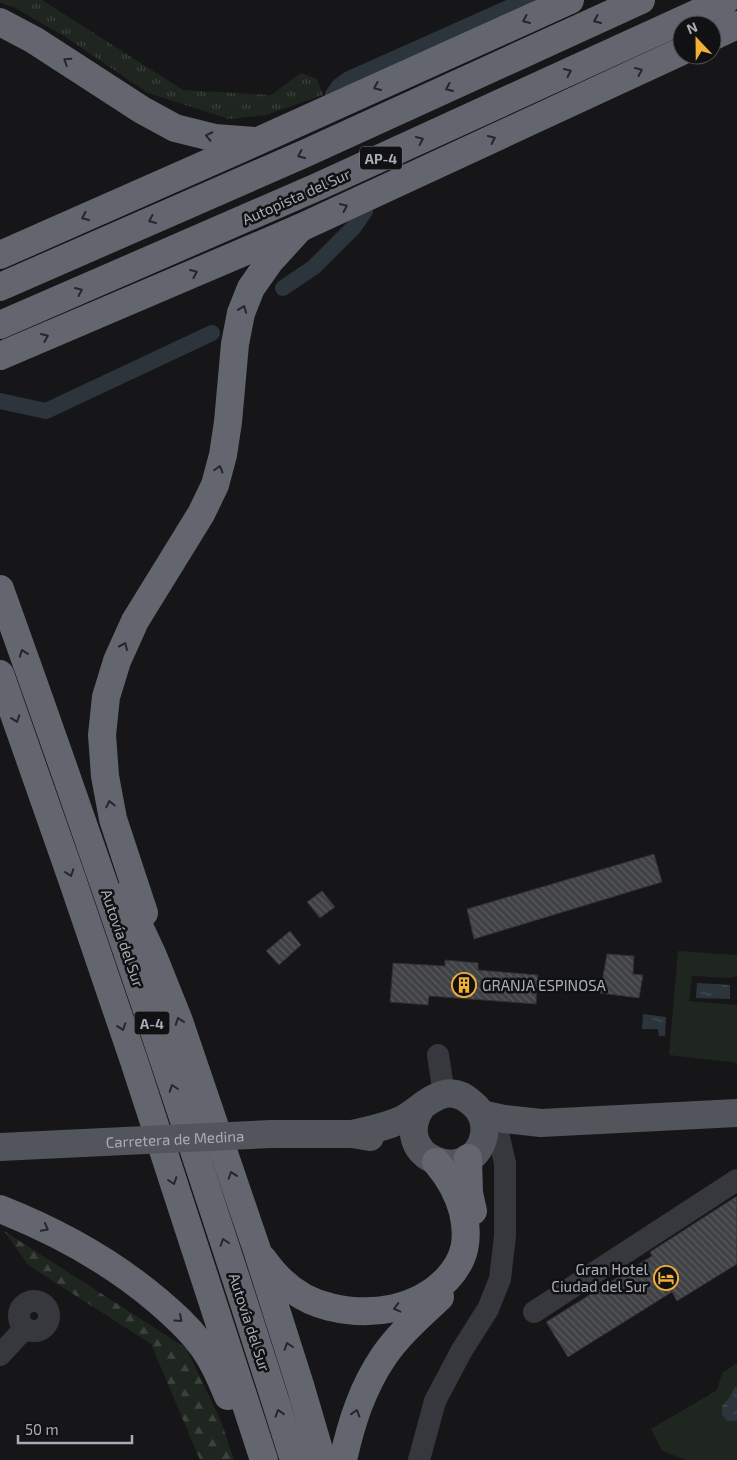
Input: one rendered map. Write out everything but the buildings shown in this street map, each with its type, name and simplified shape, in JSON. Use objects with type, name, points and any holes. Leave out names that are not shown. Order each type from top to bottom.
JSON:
[{"type":"highway","points":[[0,255],[570,0]]},
{"type":"highway","name":"AP-4","points":[[0,287],[306,153],[641,0]]},
{"type":"highway","name":"Autopista del Sur","points":[[0,325],[318,187],[726,0]]},
{"type":"highway","points":[[0,22],[34,40],[142,110],[174,128],[215,138],[258,141]]},
{"type":"highway","points":[[722,33],[737,26]]},
{"type":"highway","points":[[0,356],[300,228],[672,56]]},
{"type":"highway","points":[[153,956],[147,923],[113,819],[105,776],[102,735],[106,698],[117,661],[134,621],[201,514],[215,485],[223,455],[228,422],[235,344],[241,313],[251,288],[270,261],[300,228]]},
{"type":"highway","name":"Autovía del Sur","points":[[0,589],[162,1053],[294,1460]]},
{"type":"highway","name":"Autovía del Sur","points":[[0,674],[134,1062],[264,1460]]},
{"type":"highway","points":[[35,686],[74,763],[128,904],[153,956],[179,1021],[257,1250],[322,1460]]},
{"type":"highway","points":[[343,1460],[358,1406],[384,1356],[404,1332],[461,1274],[470,1258],[474,1241],[474,1224],[469,1193],[482,1148]]},
{"type":"highway","points":[[257,1250],[271,1270],[284,1283],[312,1301],[328,1307],[364,1312],[384,1311],[422,1299],[437,1289],[455,1270],[463,1256],[466,1242],[466,1224],[456,1190],[447,1175],[428,1156]]},
{"type":"highway","points":[[0,1208],[84,1248],[137,1283],[182,1322],[200,1343],[215,1366],[233,1406],[249,1460]]},
{"type":"main road","points":[[352,1134],[380,1128],[403,1118],[433,1100],[455,1094],[466,1098],[475,1105],[481,1114],[484,1123],[482,1148]]},
{"type":"main road","points":[[428,1156],[416,1142],[414,1125],[416,1114],[433,1100]]},
{"type":"main road","points":[[481,1114],[504,1119],[541,1123],[737,1113]]},
{"type":"main road","points":[[352,1134],[403,1143],[447,1164],[458,1163],[512,1131],[541,1123]]},
{"type":"main road","name":"Carretera de Medina","points":[[0,1147],[272,1134],[352,1134]]},
{"type":"street","points":[[433,1100],[438,1055]]},
{"type":"street","points":[[419,1460],[435,1401],[462,1350],[488,1309],[500,1279],[505,1236],[505,1163],[482,1148]]},
{"type":"street","points":[[534,1312],[737,1180]]},
{"type":"street","points":[[0,1355],[25,1328]]},
{"type":"green space","points":[[0,0],[42,0],[183,90],[271,95],[301,73],[317,79],[323,95],[266,115],[229,119],[148,93],[64,36],[12,6],[0,3]]},
{"type":"green space","points":[[678,951],[737,955],[737,976],[730,978],[692,976],[689,1001],[737,1005],[737,1063],[669,1055]]},
{"type":"green space","points":[[4,1231],[186,1348],[221,1421],[234,1460],[200,1460],[151,1344],[28,1265]]},
{"type":"green space","points":[[737,1363],[737,1460],[686,1460],[662,1451],[651,1429],[717,1390],[722,1373]]},
{"type":"water","points":[[697,983],[730,985],[730,999],[696,998]]},
{"type":"water","points":[[643,1014],[666,1017],[665,1036],[659,1036],[658,1029],[642,1029]]},
{"type":"water","points":[[735,1387],[737,1387],[737,1421],[727,1421],[722,1415],[722,1406]]},
{"type":"waterway","points":[[333,95],[339,86],[349,79],[526,0]]},
{"type":"waterway","points":[[283,288],[314,267],[354,227],[365,211]]},
{"type":"waterway","points":[[0,401],[46,411],[212,333]]},
{"type":"place","name":"GRANJA ESPINOSA","points":[[464,985]]},
{"type":"place","name":"Gran Hotel Ciudad del Sur","points":[[666,1278]]}]
